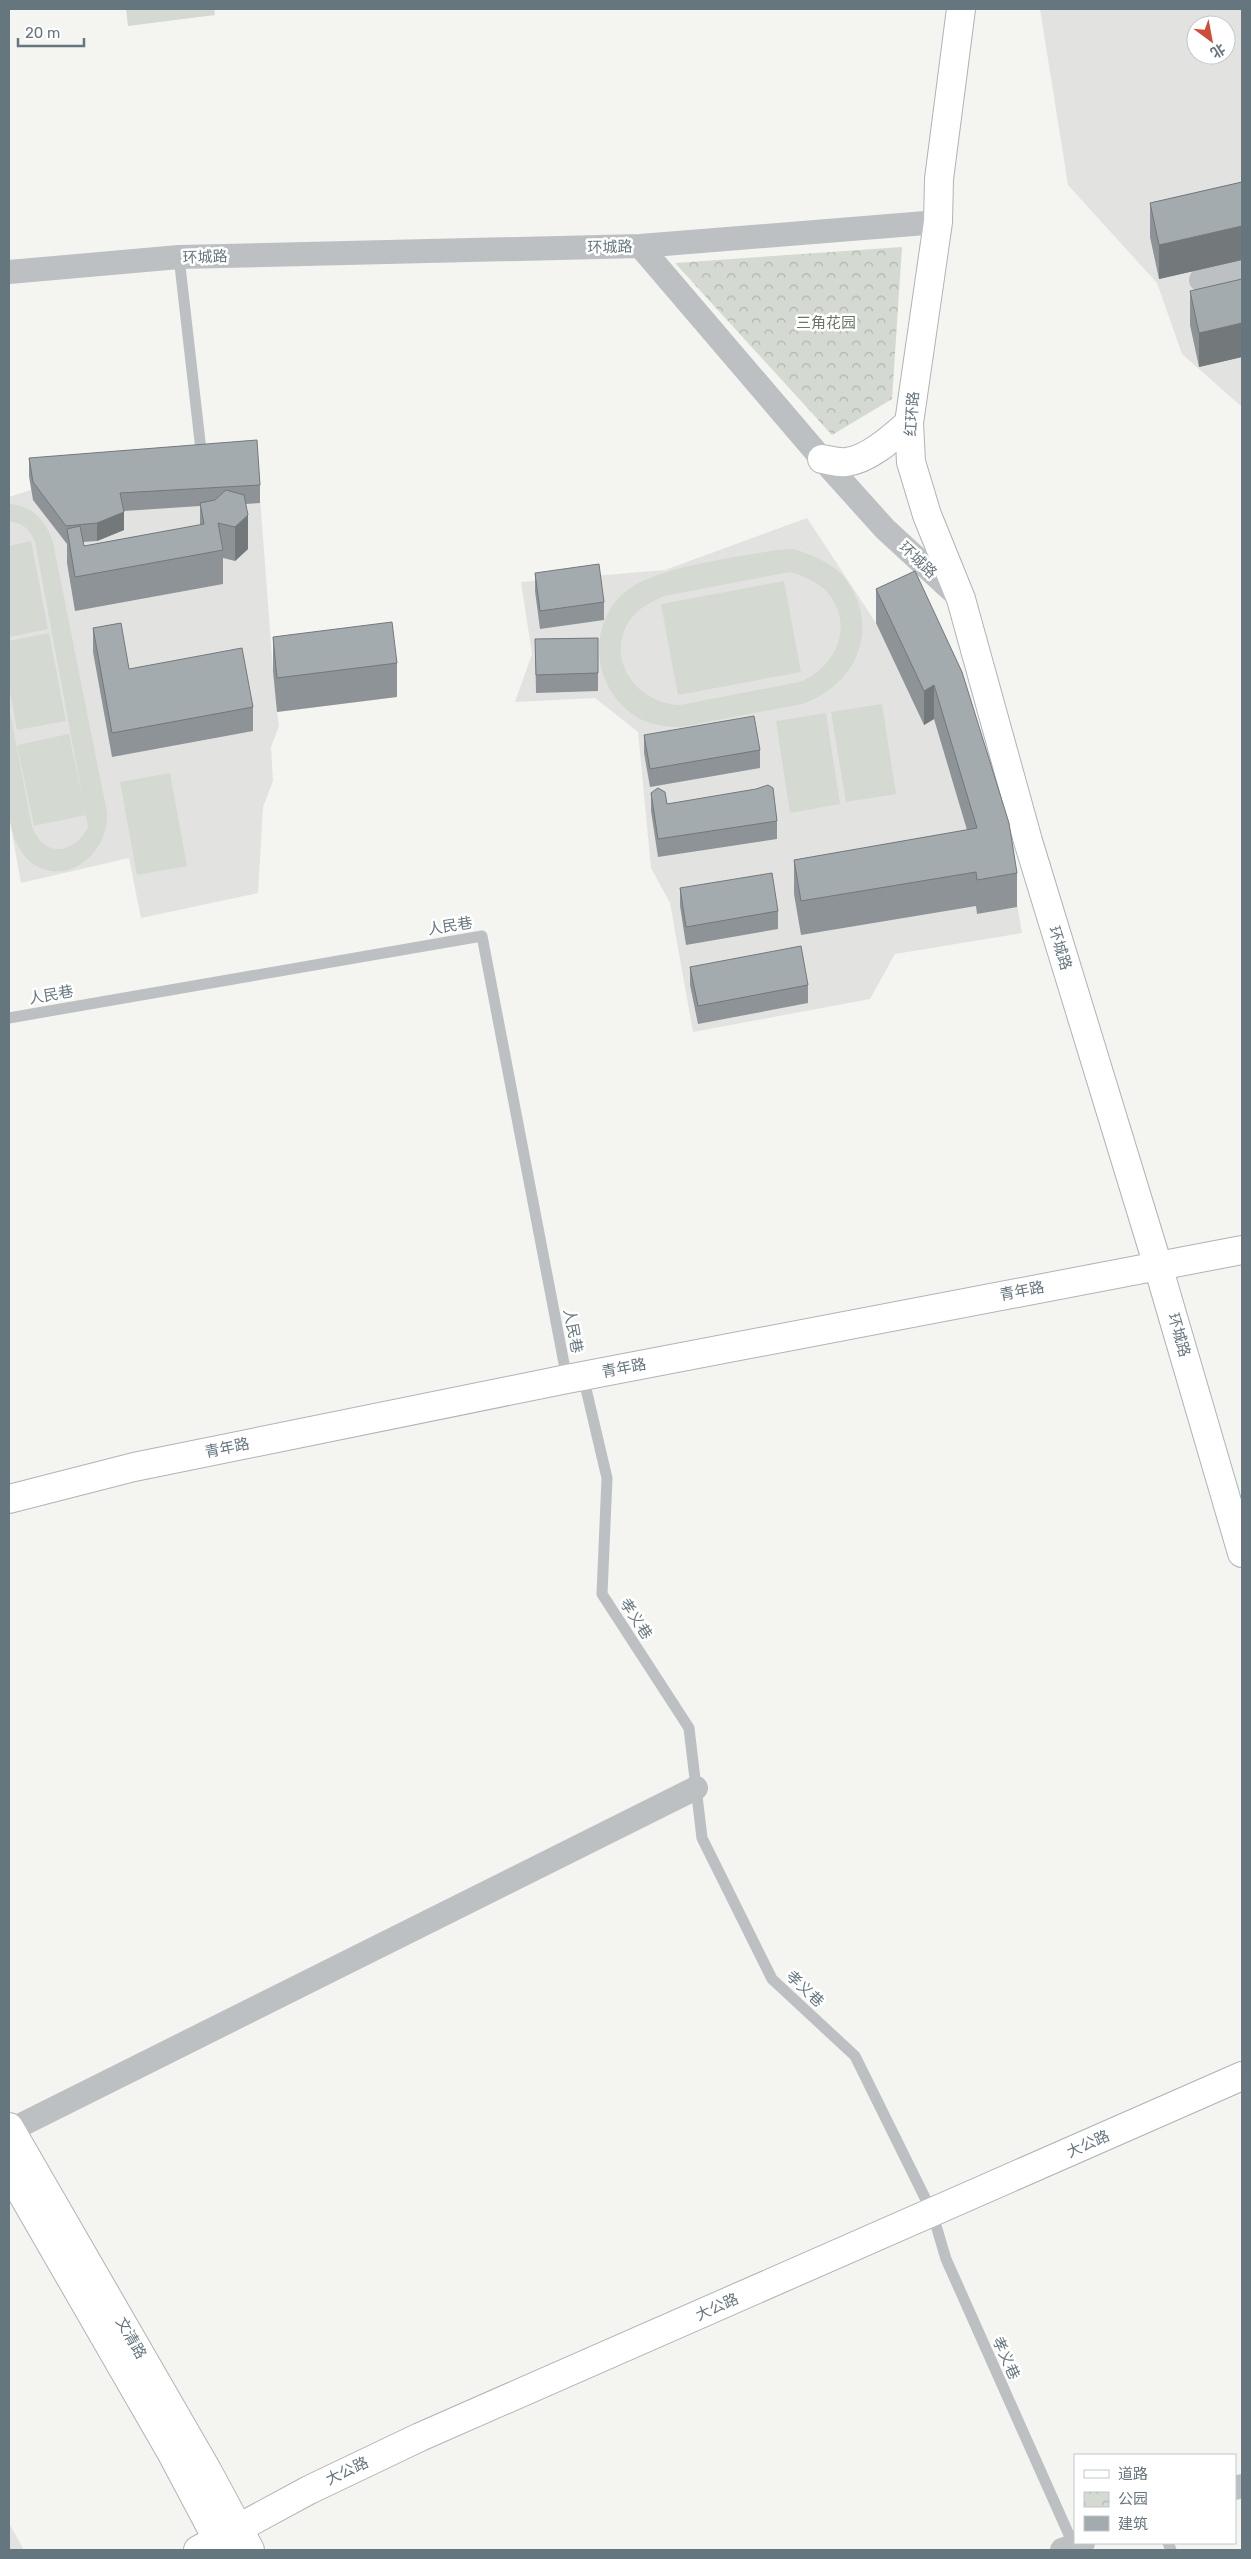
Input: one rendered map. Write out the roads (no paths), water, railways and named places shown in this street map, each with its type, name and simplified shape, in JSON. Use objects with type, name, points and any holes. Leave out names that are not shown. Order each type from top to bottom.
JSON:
[{"type":"street","name":"红环路","points":[[961,9],[939,179],[938,222],[909,423],[911,462],[927,515],[961,600]]},
{"type":"street","name":"红环路","points":[[938,222],[955,179],[977,9]]},
{"type":"street","points":[[640,246],[938,222]]},
{"type":"street","name":"环城路","points":[[9,272],[179,258],[640,246],[822,459],[885,529],[961,600],[1028,841],[1158,1266],[1242,1553]]},
{"type":"street","points":[[1201,280],[1242,271]]},
{"type":"street","points":[[822,459],[846,462],[866,455],[886,443],[909,423]]},
{"type":"street","name":"青年路","points":[[9,1499],[134,1467],[575,1377],[1242,1250]]},
{"type":"street","points":[[10,2129],[696,1788]]},
{"type":"street","name":"大公路","points":[[225,2543],[309,2490],[420,2437],[1242,2076]]},
{"type":"street","name":"文清路","points":[[10,2129],[225,2543]]},
{"type":"street","name":"文清路","points":[[9,2171],[225,2543]]},
{"type":"lane","points":[[179,258],[202,462]]},
{"type":"lane","name":"人民巷","points":[[9,1018],[482,936],[575,1377]]},
{"type":"lane","name":"孝义巷","points":[[575,1377],[607,1478],[602,1594],[688,1728],[702,1838],[772,1979],[855,2056],[932,2212],[946,2259],[1073,2546]]},
{"type":"park label","name":"三角花园","points":[[826,323]]}]
